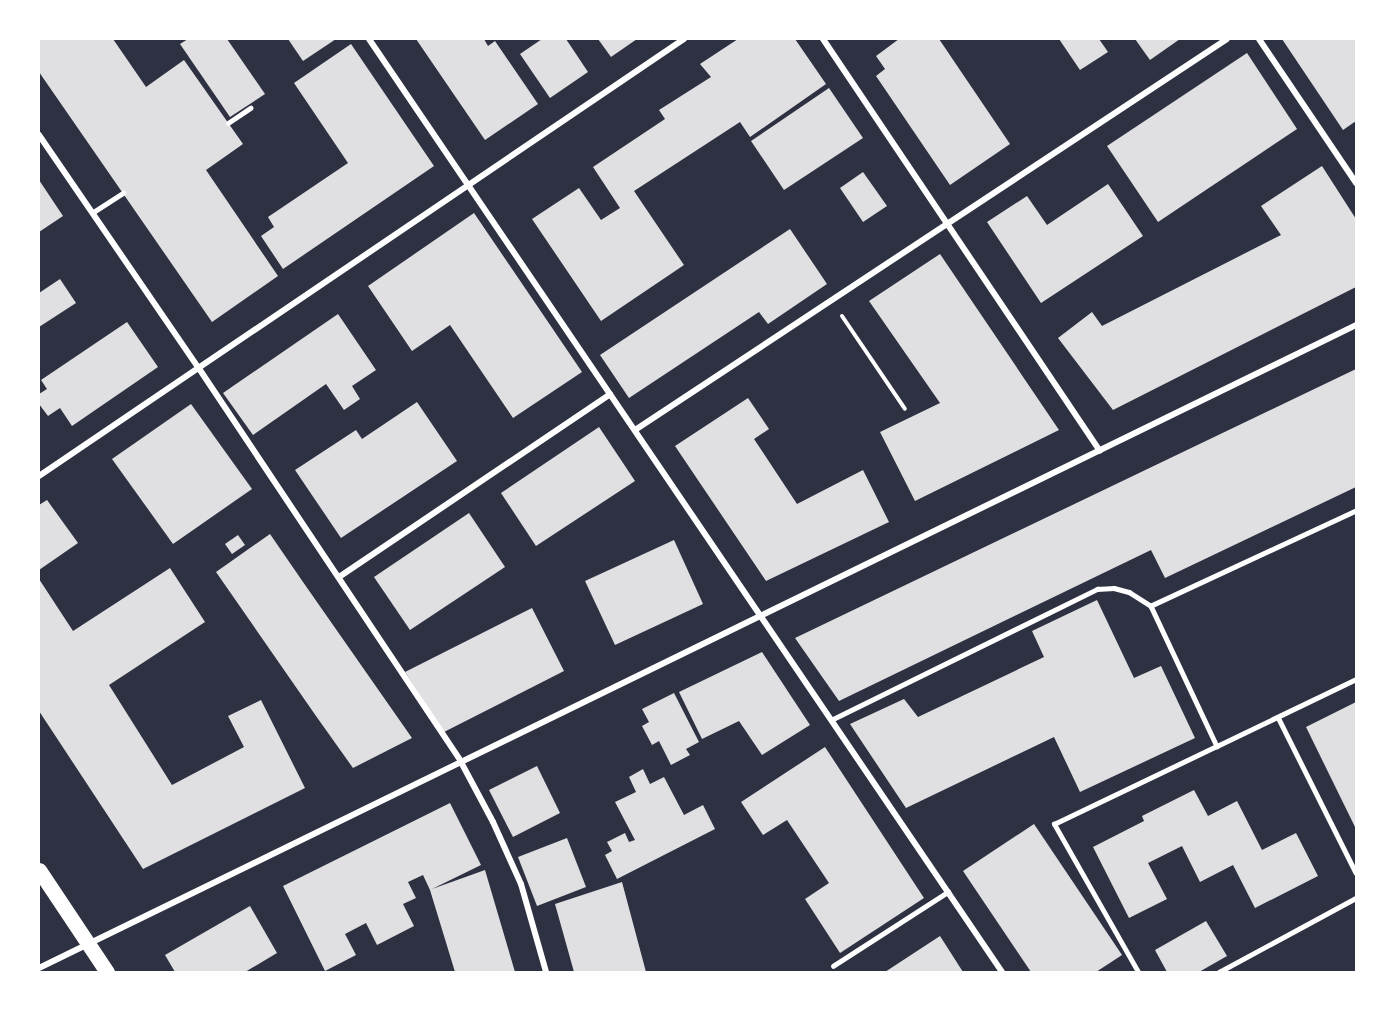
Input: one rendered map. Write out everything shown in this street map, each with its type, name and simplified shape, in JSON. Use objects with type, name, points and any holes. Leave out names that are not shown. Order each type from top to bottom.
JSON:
[{"type":"main road","points":[[39,870],[107,972]]},
{"type":"street","points":[[369,39],[1002,972]]},
{"type":"street","points":[[39,476],[684,39]]},
{"type":"street","points":[[823,39],[1100,451]]},
{"type":"street","points":[[635,430],[1227,39]]},
{"type":"street","points":[[1259,39],[1356,183]]},
{"type":"street","points":[[39,135],[198,367],[461,762],[493,822],[520,884],[546,972]]},
{"type":"street","points":[[39,968],[1356,325]]},
{"type":"street","points":[[339,577],[610,394]]},
{"type":"lane","points":[[228,123],[250,108]]},
{"type":"lane","points":[[92,213],[123,193]]},
{"type":"lane","points":[[1151,606],[1356,511]]},
{"type":"lane","points":[[831,720],[1097,589],[1114,588],[1130,592],[1151,606],[1217,746]]},
{"type":"lane","points":[[1138,972],[1054,824],[1356,679]]},
{"type":"lane","points":[[1278,717],[1356,873]]},
{"type":"lane","points":[[833,966],[948,892]]},
{"type":"lane","points":[[1219,972],[1356,898]]},
{"type":"path","points":[[832,300],[905,409]]},
{"type":"building","points":[[39,39],[113,39],[146,87],[184,60],[243,144],[206,170],[278,276],[212,322],[39,72]]},
{"type":"building","points":[[188,39],[227,39],[265,94],[230,117],[180,44]]},
{"type":"building","points":[[288,39],[336,39],[303,61]]},
{"type":"building","points":[[416,39],[484,39],[488,46],[495,41],[538,104],[485,140]]},
{"type":"building","points":[[542,39],[566,39],[588,72],[550,98],[520,54]]},
{"type":"building","points":[[598,39],[637,39],[611,57]]},
{"type":"building","points":[[738,39],[795,39],[826,84],[750,137],[740,122],[634,191],[684,265],[601,321],[532,219],[579,188],[601,220],[620,208],[593,167],[665,119],[659,110],[711,77],[700,64]]},
{"type":"building","points":[[899,39],[939,39],[1010,144],[950,185],[876,76],[885,69],[876,56]]},
{"type":"building","points":[[1059,39],[1099,39],[1108,52],[1080,70]]},
{"type":"building","points":[[1135,39],[1180,39],[1150,60]]},
{"type":"building","points":[[1282,39],[1356,39],[1356,121],[1343,130]]},
{"type":"building","points":[[351,44],[434,166],[283,269],[261,236],[274,227],[268,217],[348,163],[294,83]]},
{"type":"building","points":[[1247,53],[1297,129],[1158,222],[1107,146]]},
{"type":"building","points":[[829,88],[863,138],[784,190],[751,141]]},
{"type":"building","points":[[1322,166],[1356,219],[1356,287],[1113,410],[1058,338],[1092,312],[1102,326],[1281,235],[1261,206]]},
{"type":"building","points":[[863,172],[887,206],[863,222],[840,188]]},
{"type":"building","points":[[39,180],[63,216],[39,232]]},
{"type":"building","points":[[1108,184],[1143,236],[1041,303],[987,222],[1027,196],[1047,225]]},
{"type":"building","points":[[474,213],[582,372],[513,418],[450,325],[412,351],[368,286]]},
{"type":"building","points":[[790,229],[827,284],[768,324],[759,312],[629,398],[600,355]]},
{"type":"building","points":[[940,254],[1059,430],[915,501],[880,432],[940,403],[869,301]]},
{"type":"building","points":[[60,279],[76,303],[39,327],[39,293]]},
{"type":"building","points":[[338,314],[376,370],[352,386],[360,399],[344,410],[326,384],[253,435],[223,393]]},
{"type":"building","points":[[127,322],[158,367],[72,426],[60,408],[48,416],[39,404],[39,394],[47,389],[41,380]]},
{"type":"building","points":[[1356,369],[1356,487],[1165,578],[1151,550],[839,701],[795,638]]},
{"type":"building","points":[[748,398],[769,429],[754,439],[797,504],[863,470],[889,522],[766,581],[675,446]]},
{"type":"building","points":[[417,402],[457,461],[341,538],[295,470],[356,430],[362,439]]},
{"type":"building","points":[[191,404],[252,489],[173,544],[112,459]]},
{"type":"building","points":[[599,427],[635,481],[536,546],[501,493]]},
{"type":"building","points":[[47,500],[78,543],[39,570],[39,505]]},
{"type":"building","points":[[469,513],[505,567],[410,630],[374,577]]},
{"type":"building","points":[[270,534],[412,738],[353,768],[316,716],[216,572]]},
{"type":"building","points":[[238,535],[245,545],[232,554],[225,544]]},
{"type":"building","points":[[674,540],[703,604],[615,645],[585,581]]},
{"type":"building","points":[[170,568],[205,622],[109,685],[172,785],[244,747],[228,716],[261,700],[305,788],[143,869],[39,711],[39,579],[73,631]]},
{"type":"building","points":[[1097,600],[1134,678],[1161,666],[1195,738],[1080,792],[1054,737],[906,808],[850,724],[904,699],[918,717],[1044,657],[1032,631]]},
{"type":"building","points":[[532,608],[564,671],[444,732],[405,672]]},
{"type":"building","points":[[762,652],[810,725],[762,755],[739,721],[702,739],[679,692]]},
{"type":"building","points":[[674,693],[699,742],[686,749],[690,755],[671,765],[659,741],[652,745],[642,726],[649,722],[642,709]]},
{"type":"building","points":[[1356,702],[1356,829],[1306,727]]},
{"type":"building","points":[[825,747],[924,898],[840,953],[805,899],[829,883],[787,820],[763,835],[741,802]]},
{"type":"building","points":[[537,766],[560,813],[513,837],[489,790]]},
{"type":"building","points":[[643,769],[650,784],[664,777],[684,815],[703,805],[715,829],[617,879],[605,855],[612,851],[607,842],[625,833],[629,842],[635,840],[615,802],[636,792],[629,777]]},
{"type":"building","points":[[1194,790],[1208,816],[1237,801],[1262,850],[1296,833],[1318,876],[1255,908],[1233,865],[1200,882],[1182,846],[1148,863],[1167,899],[1129,918],[1093,847],[1144,821],[1142,816]]},
{"type":"building","points":[[450,803],[481,865],[432,889],[485,870],[515,972],[455,972],[430,890],[423,875],[408,882],[416,898],[403,904],[414,926],[377,945],[366,923],[345,934],[356,955],[325,971],[283,886]]},
{"type":"building","points":[[1034,824],[1122,955],[1096,972],[1031,972],[963,871]]},
{"type":"building","points":[[567,838],[586,887],[537,906],[518,857]]},
{"type":"building","points":[[622,882],[646,972],[574,972],[555,904]]},
{"type":"building","points":[[250,906],[277,953],[245,972],[175,972],[165,955]]},
{"type":"building","points":[[1206,921],[1227,956],[1199,972],[1167,972],[1155,950]]},
{"type":"building","points":[[940,936],[963,972],[885,972]]}]
